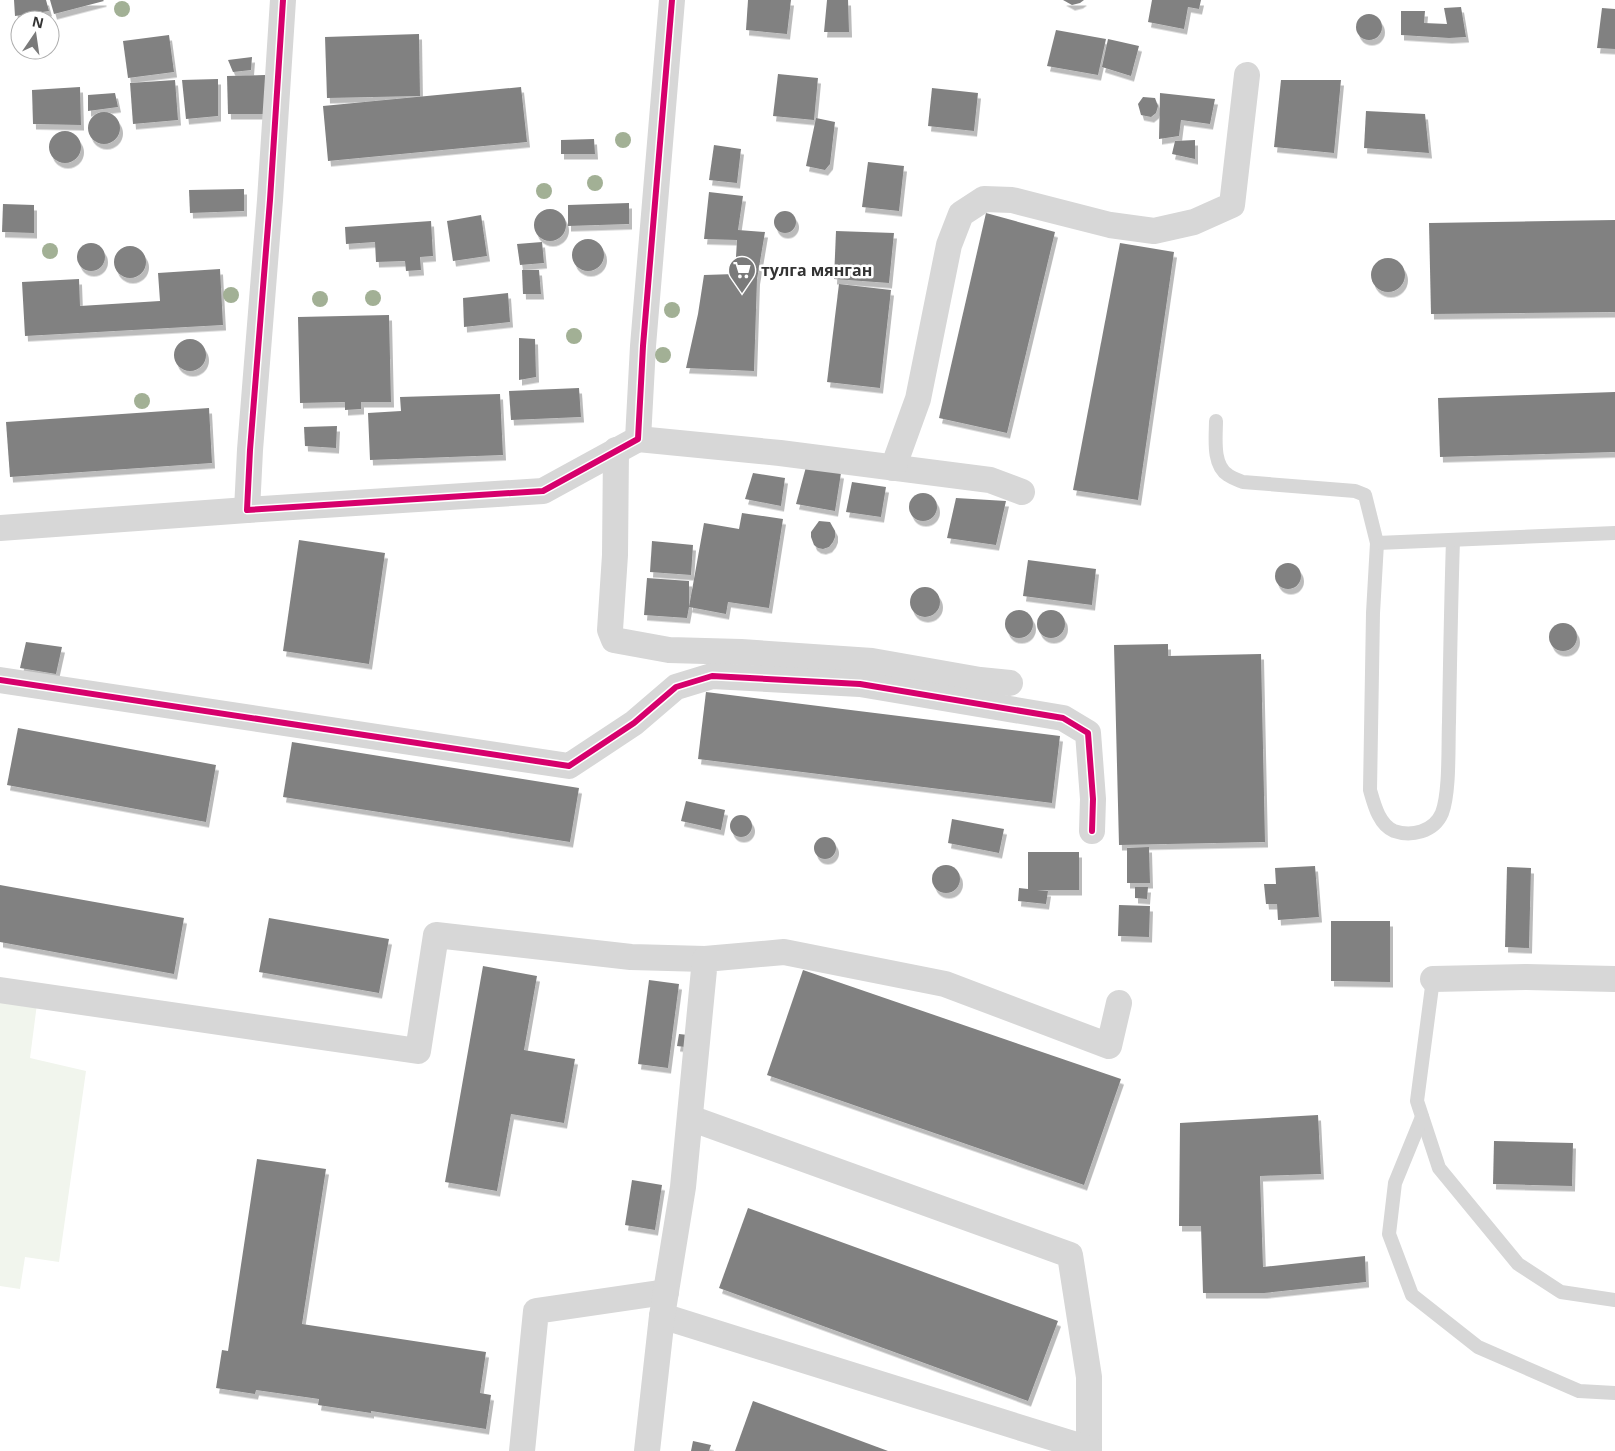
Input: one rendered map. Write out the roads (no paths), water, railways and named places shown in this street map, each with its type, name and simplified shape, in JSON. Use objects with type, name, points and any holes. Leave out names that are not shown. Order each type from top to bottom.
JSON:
[{"type":"street","points":[[247,510],[283,0]]},
{"type":"street","points":[[672,0],[642,346],[627,444],[615,555],[610,630],[614,640],[669,650],[741,652],[872,661],[980,680],[1010,683]]},
{"type":"street","points":[[893,468],[918,399],[949,245],[961,214],[984,199],[1012,200],[1110,225],[1154,231],[1194,222],[1232,205],[1247,75]]},
{"type":"street","points":[[0,528],[543,491],[627,444],[780,453],[990,480],[1022,492]]},
{"type":"street","points":[[0,680],[569,766],[634,724],[676,687],[712,676],[860,684],[1063,718],[1088,733],[1093,799],[1092,831]]},
{"type":"street","points":[[0,990],[418,1051],[436,935],[631,957],[705,959],[784,952],[946,984],[1109,1046],[1119,1003]]},
{"type":"street","points":[[647,1451],[664,1304],[683,1187],[705,959]]},
{"type":"street","points":[[1433,979],[1526,977],[1615,979]]},
{"type":"street","points":[[522,1451],[536,1311],[664,1304],[1089,1450],[1089,1377],[1070,1255],[690,1118]]},
{"type":"lane","points":[[1216,421],[1218,463],[1226,475],[1243,482],[1355,491],[1365,495],[1377,543],[1373,613],[1370,790],[1374,807],[1384,824],[1391,830],[1406,835],[1420,833],[1432,825],[1441,815],[1445,802],[1448,762],[1453,540]]},
{"type":"lane","points":[[1377,543],[1615,533]]},
{"type":"lane","points":[[1433,979],[1417,1102],[1439,1168],[1518,1264],[1561,1292],[1615,1300]]},
{"type":"lane","points":[[1422,1117],[1395,1183],[1388,1234],[1412,1295],[1478,1347],[1579,1391],[1615,1393]]},
{"type":"place","name":"тулга мянган","points":[[742,294]]}]
